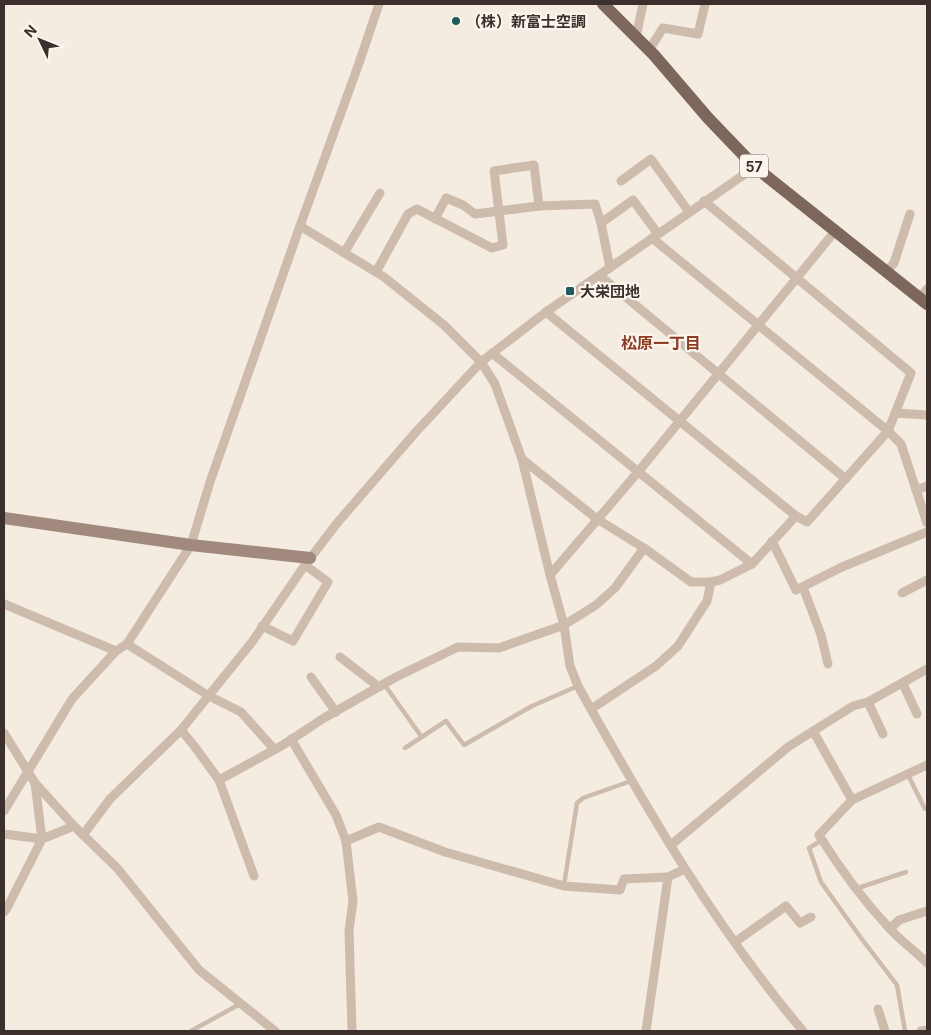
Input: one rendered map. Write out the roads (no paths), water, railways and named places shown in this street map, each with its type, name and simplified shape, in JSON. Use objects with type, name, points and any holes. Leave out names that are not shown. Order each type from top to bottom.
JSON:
[{"type":"main road","name":"57","points":[[603,4],[649,50],[708,118],[754,167],[887,271],[925,297]]},
{"type":"street","points":[[4,811],[72,699],[116,651],[127,644],[191,545],[210,482],[379,4]]},
{"type":"street","points":[[636,37],[643,4]]},
{"type":"street","points":[[649,50],[663,28],[698,34],[705,4]]},
{"type":"street","points":[[621,181],[651,159],[689,212]]},
{"type":"street","points":[[376,272],[408,214],[417,209],[492,248],[504,245],[494,171],[534,165],[539,206]]},
{"type":"street","points":[[83,836],[110,799],[181,730],[262,626],[344,515],[481,362],[546,312],[754,167]]},
{"type":"street","points":[[344,253],[380,193]]},
{"type":"street","points":[[435,219],[446,198],[463,205],[475,214],[539,206],[595,204],[601,223],[610,268]]},
{"type":"street","points":[[601,223],[633,200],[655,236],[758,325],[888,431],[901,444],[927,523]]},
{"type":"street","points":[[546,312],[796,516],[807,522],[888,431],[911,373],[704,201]]},
{"type":"street","points":[[887,271],[894,263],[910,214]]},
{"type":"street","points":[[300,226],[376,272],[444,324],[481,362],[495,384],[522,459],[564,625],[570,666],[578,686],[685,869],[735,942],[803,1031]]},
{"type":"street","points":[[550,575],[638,472],[836,230]]},
{"type":"street","points":[[599,275],[846,479]]},
{"type":"street","points":[[492,353],[752,564]]},
{"type":"street","points":[[895,413],[927,415]]},
{"type":"street","points":[[522,459],[597,519],[644,548],[691,582],[711,582],[752,564],[796,516]]},
{"type":"street","points":[[916,490],[927,486]]},
{"type":"street","points":[[4,518],[308,562],[328,582],[293,641],[262,626]]},
{"type":"street","points":[[772,541],[796,590],[927,532]]},
{"type":"street","points":[[219,780],[381,685],[458,647],[499,648],[564,625],[596,605],[615,588],[644,548]]},
{"type":"street","points":[[902,594],[927,580]]},
{"type":"street","points":[[591,709],[656,666],[678,646],[707,601],[711,582]]},
{"type":"street","points":[[803,587],[821,635],[828,664]]},
{"type":"street","points":[[4,604],[116,651]]},
{"type":"street","points":[[127,644],[208,696],[241,712],[274,749]]},
{"type":"street","points":[[340,657],[381,685]]},
{"type":"street","points":[[671,845],[788,747],[854,706],[868,702],[927,669]]},
{"type":"street","points":[[311,677],[336,712]]},
{"type":"street","points":[[903,684],[917,714]]},
{"type":"street","points":[[868,702],[883,734]]},
{"type":"street","points":[[181,730],[219,780],[254,876]]},
{"type":"street","points":[[813,731],[852,800]]},
{"type":"street","points":[[4,733],[35,783],[83,836],[118,869],[199,970],[275,1031]]},
{"type":"street","points":[[291,739],[336,815],[346,841],[353,901],[349,931],[352,1031]]},
{"type":"street","points":[[927,764],[908,775],[852,800],[819,835],[840,869],[857,891],[890,929],[927,963]]},
{"type":"street","points":[[4,912],[42,839],[35,783]]},
{"type":"street","points":[[4,834],[42,839],[74,826]]},
{"type":"street","points":[[346,841],[379,827],[445,852],[564,886],[620,890],[624,879],[668,876],[685,869]]},
{"type":"street","points":[[646,1031],[668,876]]},
{"type":"street","points":[[735,942],[786,906],[800,923],[811,917]]},
{"type":"street","points":[[890,929],[899,920],[927,911]]},
{"type":"street","points":[[878,1009],[886,1031]]},
{"type":"street","points":[[921,1031],[927,1030]]},
{"type":"lane","points":[[381,685],[421,736]]},
{"type":"lane","points":[[405,748],[421,736],[446,722],[464,745],[532,706],[578,686]]},
{"type":"lane","points":[[908,775],[925,809]]},
{"type":"lane","points":[[564,886],[577,803],[584,798],[632,780]]},
{"type":"lane","points":[[822,840],[809,848],[821,882],[860,938],[897,985],[904,1031]]},
{"type":"lane","points":[[857,891],[861,887],[906,872]]},
{"type":"lane","points":[[191,1031],[240,1004]]},
{"type":"place","name":"（株）新富士空調","points":[[456,21]]},
{"type":"place","name":"大栄団地","points":[[570,291]]},
{"type":"district","name":"松原一丁目","points":[[661,343]]}]
